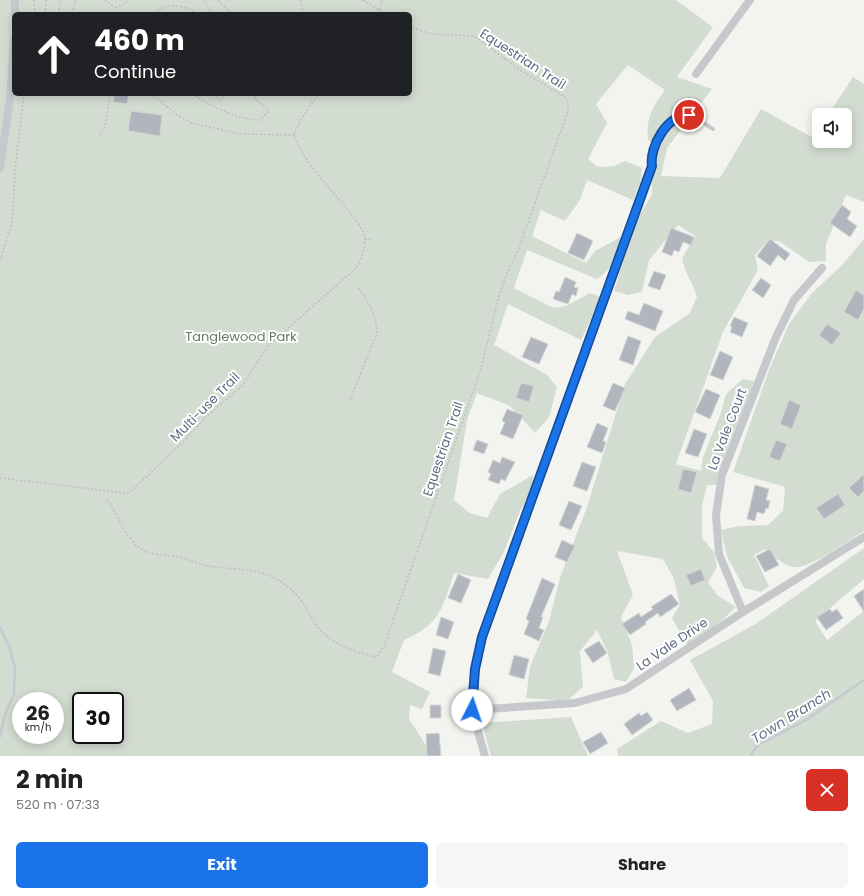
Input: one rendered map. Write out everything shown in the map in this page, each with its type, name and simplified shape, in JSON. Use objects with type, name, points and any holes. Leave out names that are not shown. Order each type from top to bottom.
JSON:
[{"type":"street","points":[[15,0],[15,12]]},
{"type":"street","points":[[696,74],[750,0]]},
{"type":"street","points":[[0,168],[10,100],[12,70]]},
{"type":"street","points":[[485,756],[472,710],[475,669],[482,637],[652,166]]},
{"type":"street","name":"La Vale Court","points":[[743,612],[719,554],[716,515],[722,475],[776,337],[794,300],[822,268]]},
{"type":"street","name":"La Vale Drive","points":[[472,710],[575,703],[626,689],[743,612],[864,537]]},
{"type":"lane","points":[[652,166],[651,158],[654,148],[672,121],[680,115],[689,115],[713,129]]},
{"type":"path","points":[[34,0],[35,12]]},
{"type":"path","points":[[45,12],[46,0]]},
{"type":"path","points":[[58,12],[60,0]]},
{"type":"path","points":[[73,12],[76,0]]},
{"type":"path","points":[[105,0],[115,7],[121,6],[129,0]]},
{"type":"path","points":[[204,0],[210,12]]},
{"type":"path","points":[[218,0],[230,12]]},
{"type":"path","points":[[301,0],[303,12]]},
{"type":"path","points":[[363,0],[379,11],[382,0]]},
{"type":"path","points":[[157,12],[162,7],[168,5],[193,12]]},
{"type":"path","name":"Equestrian Trail","points":[[107,500],[116,510],[130,537],[141,549],[149,553],[175,556],[196,563],[264,573],[276,578],[295,593],[319,629],[338,644],[375,657],[379,655],[384,646],[481,369],[506,275],[517,253],[528,218],[538,195],[568,111],[568,102],[565,97],[520,70],[474,36],[431,34],[412,29]]},
{"type":"path","points":[[0,261],[11,226],[14,210],[15,170],[24,96]]},
{"type":"path","points":[[100,136],[106,123],[110,96]]},
{"type":"path","points":[[154,96],[180,117],[192,123],[239,134],[294,135]]},
{"type":"path","points":[[195,96],[209,104],[243,118],[260,120],[268,112],[267,108],[256,100],[255,96]]},
{"type":"path","points":[[215,96],[218,99],[222,99],[224,96]]},
{"type":"path","points":[[317,96],[300,121],[294,135],[302,154],[361,228],[365,239],[370,239]]},
{"type":"path","name":"Multi-use Trail","points":[[0,478],[124,493],[130,492],[182,443],[207,416],[242,386],[268,346],[352,272],[362,257],[365,239]]},
{"type":"path","points":[[350,400],[377,333],[374,312],[358,287]]},
{"type":"green space","name":"Tanglewood Park","points":[[0,0],[676,0],[713,27],[677,77],[712,89],[667,148],[661,176],[720,178],[761,109],[812,137],[812,148],[852,148],[852,108],[833,108],[853,77],[864,84],[864,202],[846,195],[826,244],[826,261],[809,262],[779,241],[768,241],[755,255],[758,270],[723,332],[676,464],[701,471],[703,457],[720,415],[726,394],[743,379],[754,381],[718,485],[707,485],[702,506],[702,538],[714,552],[717,567],[708,582],[717,595],[736,607],[714,628],[687,645],[672,618],[680,605],[674,579],[663,559],[617,551],[633,595],[621,617],[632,645],[634,668],[626,682],[614,679],[608,653],[597,630],[580,651],[583,687],[567,701],[526,698],[530,667],[549,621],[560,578],[587,507],[625,384],[655,337],[690,313],[697,297],[682,258],[695,236],[678,225],[649,260],[642,292],[628,295],[614,291],[635,223],[652,194],[651,142],[648,140],[648,125],[653,108],[665,90],[628,65],[596,104],[607,123],[588,159],[598,167],[614,166],[625,161],[642,168],[640,182],[633,200],[587,180],[580,200],[565,221],[541,210],[532,236],[586,263],[595,251],[621,237],[613,261],[607,271],[597,279],[527,250],[514,288],[554,308],[566,306],[590,293],[601,297],[581,340],[508,304],[494,345],[547,375],[557,387],[549,417],[535,433],[510,406],[477,393],[467,420],[454,500],[470,513],[487,518],[500,494],[533,475],[533,489],[520,511],[504,552],[488,579],[454,573],[447,596],[433,621],[416,634],[404,640],[392,672],[430,692],[422,709],[410,705],[409,719],[433,756],[0,756]]},
{"type":"green space","points":[[864,239],[864,531],[819,559],[800,567],[794,567],[778,560],[765,549],[754,555],[769,586],[761,592],[744,588],[727,556],[721,530],[739,526],[768,525],[783,511],[785,487],[733,472],[769,370],[789,324],[812,293],[842,265]]},
{"type":"green space","points":[[864,548],[864,579],[815,621],[827,640],[864,611],[864,756],[618,756],[617,749],[661,721],[688,733],[712,724],[713,701],[690,660],[754,625]]},
{"type":"green space","points":[[571,717],[588,756],[491,756],[482,723]]},
{"type":"building","points":[[114,96],[129,96],[127,104],[113,102]]},
{"type":"building","points":[[131,111],[162,115],[160,136],[128,131]]},
{"type":"building","points":[[842,205],[851,212],[847,219],[857,226],[850,237],[830,223]]},
{"type":"building","points":[[671,228],[694,237],[691,245],[683,242],[679,252],[674,250],[672,256],[662,252]]},
{"type":"building","points":[[577,233],[593,241],[584,260],[568,253]]},
{"type":"building","points":[[770,239],[790,254],[785,261],[778,255],[770,266],[757,256]]},
{"type":"building","points":[[654,271],[666,275],[660,290],[648,286]]},
{"type":"building","points":[[565,277],[576,282],[574,287],[578,288],[576,296],[572,294],[568,304],[553,299],[556,291],[559,292]]},
{"type":"building","points":[[761,278],[771,285],[763,298],[752,290]]},
{"type":"building","points":[[856,290],[864,295],[864,309],[858,320],[844,312]]},
{"type":"building","points":[[644,303],[663,311],[655,331],[625,319],[628,311],[639,315]]},
{"type":"building","points":[[734,317],[748,323],[742,337],[730,332],[732,327],[730,326]]},
{"type":"building","points":[[827,324],[841,333],[832,345],[819,335]]},
{"type":"building","points":[[628,336],[641,341],[633,365],[619,360]]},
{"type":"building","points":[[531,337],[548,344],[539,364],[522,357]]},
{"type":"building","points":[[720,351],[733,357],[723,380],[710,375]]},
{"type":"building","points":[[521,383],[534,386],[529,402],[516,398]]},
{"type":"building","points":[[613,383],[625,388],[615,411],[603,406]]},
{"type":"building","points":[[706,389],[720,395],[710,419],[695,412]]},
{"type":"building","points":[[789,400],[801,405],[792,429],[780,424]]},
{"type":"building","points":[[507,409],[523,415],[513,439],[500,434],[505,422],[502,421]]},
{"type":"building","points":[[597,423],[608,428],[603,441],[606,442],[602,453],[587,447]]},
{"type":"building","points":[[694,429],[707,434],[698,457],[685,453]]},
{"type":"building","points":[[477,440],[488,444],[484,454],[473,450]]},
{"type":"building","points":[[776,440],[787,444],[780,461],[769,457]]},
{"type":"building","points":[[502,457],[515,462],[505,481],[501,479],[499,484],[488,480],[491,474],[488,472],[493,460],[500,463]]},
{"type":"building","points":[[582,462],[596,467],[587,491],[573,486]]},
{"type":"building","points":[[683,469],[697,472],[691,493],[678,489]]},
{"type":"building","points":[[864,474],[864,491],[858,497],[849,488]]},
{"type":"building","points":[[755,485],[769,489],[766,500],[770,501],[768,509],[766,508],[764,514],[757,512],[755,521],[747,519]]},
{"type":"building","points":[[838,494],[845,505],[824,519],[816,508]]},
{"type":"building","points":[[569,501],[582,506],[571,530],[559,525]]},
{"type":"building","points":[[562,540],[575,546],[567,562],[555,557]]},
{"type":"building","points":[[770,549],[779,565],[765,572],[756,556]]},
{"type":"building","points":[[701,569],[705,580],[691,586],[686,575]]},
{"type":"building","points":[[458,574],[471,580],[461,603],[448,598]]},
{"type":"building","points":[[542,578],[555,584],[541,617],[543,617],[539,628],[544,630],[539,641],[524,634],[529,621],[526,619]]},
{"type":"building","points":[[864,589],[864,612],[854,596]]},
{"type":"building","points":[[671,594],[679,604],[660,617],[658,613],[645,622],[646,624],[630,635],[622,624],[639,613],[641,617],[653,609],[651,607]]},
{"type":"building","points":[[830,609],[832,612],[837,609],[843,618],[826,630],[817,617]]},
{"type":"building","points":[[441,617],[454,622],[448,639],[436,635]]},
{"type":"building","points":[[599,641],[607,653],[593,663],[584,650]]},
{"type":"building","points":[[433,648],[446,651],[440,676],[428,673]]},
{"type":"building","points":[[514,655],[529,659],[524,679],[509,675]]},
{"type":"building","points":[[689,688],[696,700],[677,711],[670,700]]},
{"type":"building","points":[[430,705],[441,705],[441,718],[430,718]]},
{"type":"building","points":[[647,712],[653,720],[632,735],[624,724],[639,713],[641,716]]},
{"type":"building","points":[[601,732],[608,743],[590,754],[583,742]]},
{"type":"building","points":[[439,733],[441,756],[427,756],[426,734]]},
{"type":"waterway","points":[[0,627],[9,646],[15,668],[14,694],[5,714],[0,737]]},
{"type":"waterway","name":"Town Branch","points":[[750,756],[758,745],[806,720],[864,680]]},
{"type":"route","points":[[472,710],[475,669],[482,637],[652,166],[651,158],[654,148],[664,130],[672,121],[680,115],[689,115]]}]
